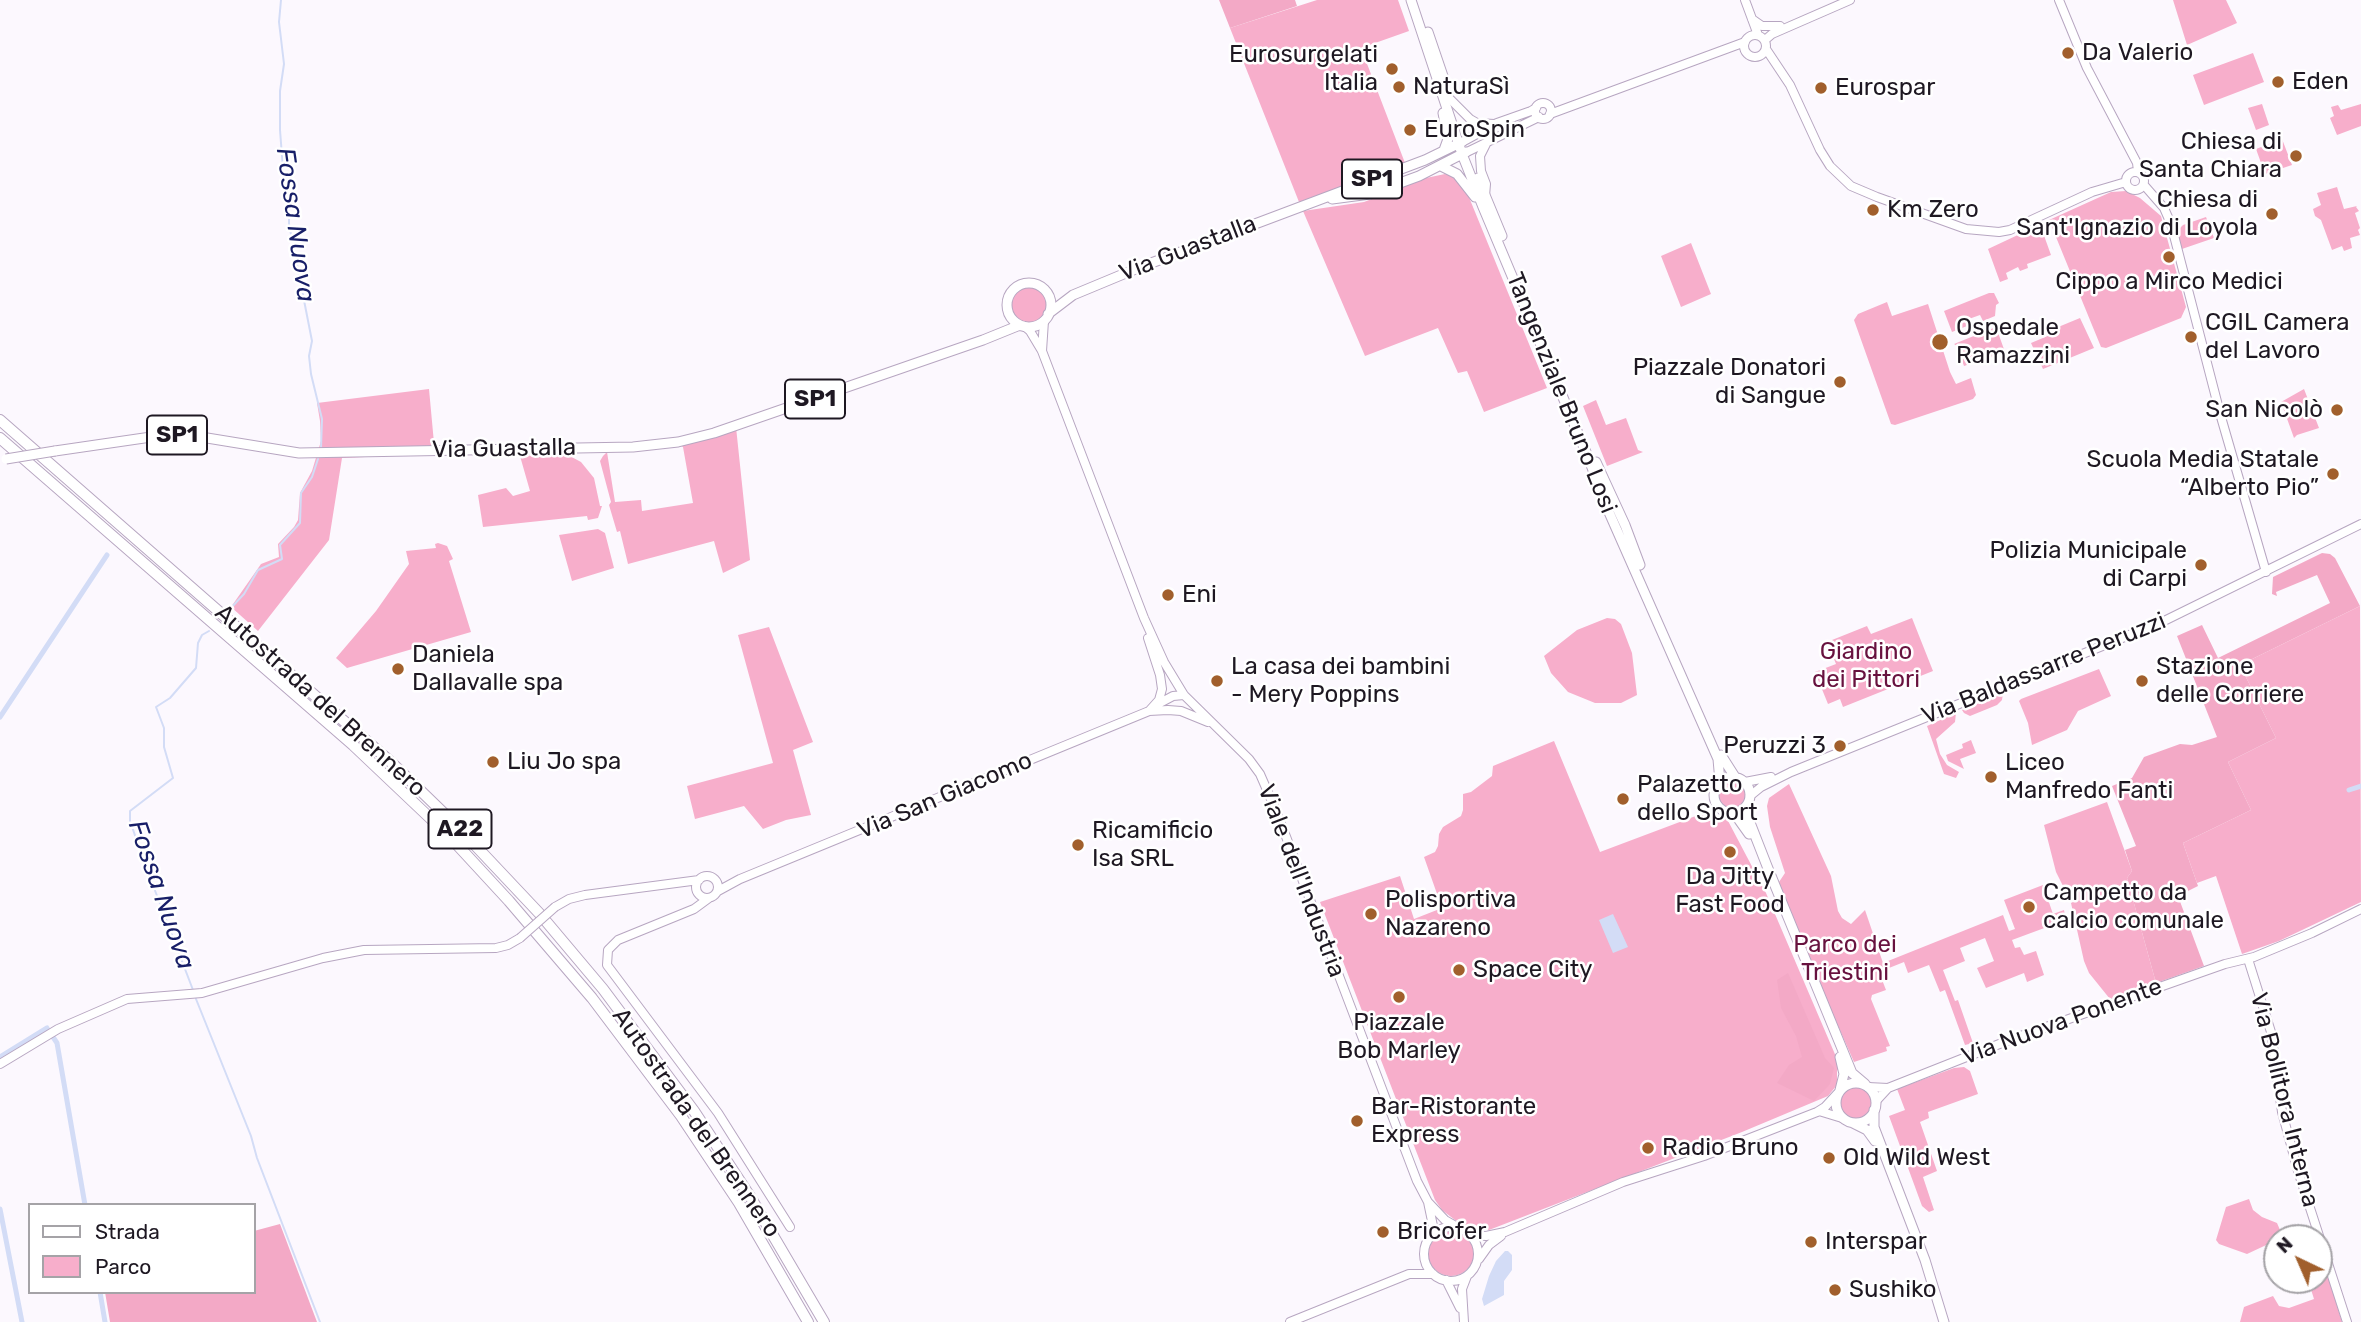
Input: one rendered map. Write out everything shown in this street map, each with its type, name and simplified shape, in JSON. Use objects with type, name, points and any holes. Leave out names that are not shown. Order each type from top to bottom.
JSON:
[{"type":"highway","name":"Autostrada del Brennero","points":[[0,420],[360,733],[457,826],[532,906],[610,999],[700,1120],[757,1207],[824,1322]]},
{"type":"highway","name":"Autostrada del Brennero","points":[[0,438],[353,745],[449,836],[509,901],[592,998],[681,1116],[739,1203],[808,1322]]},
{"type":"main road","name":"Tangenziale Bruno Losi","points":[[1411,0],[1462,142]]},
{"type":"main road","name":"Tangenziale Bruno Losi","points":[[1417,0],[1483,207],[1608,510],[1714,750],[1720,768],[1720,782]]},
{"type":"main road","points":[[1437,78],[1448,139],[1440,154]]},
{"type":"main road","name":"Via Guastalla","points":[[1046,317],[1073,295],[1440,154],[1462,142]]},
{"type":"main road","name":"Tangenziale Bruno Losi","points":[[1465,153],[1625,525],[1699,711],[1726,766],[1735,777]]},
{"type":"main road","name":"Via Guastalla","points":[[1304,205],[1370,194],[1415,178],[1465,153]]},
{"type":"main road","points":[[1410,165],[1415,178]]},
{"type":"main road","points":[[1441,166],[1457,174],[1483,207]]},
{"type":"main road","points":[[1365,182],[1370,194]]},
{"type":"main road","points":[[993,335],[1003,323],[1013,290],[1024,284],[1038,285],[1048,294],[1050,307],[1046,317],[1031,327],[1022,326],[1012,318],[1008,309]]},
{"type":"main road","name":"Via Guastalla","points":[[1048,294],[1073,295]]},
{"type":"main road","name":"Via Guastalla","points":[[3,459],[177,435],[299,453],[633,446],[678,442],[713,433],[1022,326]]},
{"type":"main road","points":[[1938,1322],[1921,1263],[1874,1139],[1864,1128],[1842,1118],[1835,1106],[1844,1081],[1843,1068],[1752,838],[1734,813],[1724,811],[1716,803],[1714,793],[1720,782],[1729,777],[1745,782],[1750,796],[1746,806],[1749,820],[1852,1073],[1873,1092],[1874,1127],[1925,1260],[1944,1322]]},
{"type":"main road","points":[[1734,813],[1746,806]]},
{"type":"main road","points":[[1839,1092],[1850,1083],[1867,1086]]},
{"type":"main road","points":[[1853,1123],[1866,1120],[1875,1106]]},
{"type":"street","points":[[1745,0],[1752,19],[1755,45],[1784,76],[1830,166],[1843,180],[1877,197],[1966,229],[2000,232],[2010,230],[2092,192],[2126,182]]},
{"type":"street","points":[[1752,19],[1762,26],[1780,26],[1850,0]]},
{"type":"street","points":[[2059,0],[2087,68],[2137,163],[2138,171]]},
{"type":"street","points":[[1549,110],[1543,103],[1535,112],[1539,117],[1545,118],[1549,110],[1586,100],[1710,55],[1755,45],[1810,16]]},
{"type":"street","points":[[1755,45],[1780,26]]},
{"type":"street","points":[[1450,99],[1470,120],[1497,124]]},
{"type":"street","name":"Via Guastalla","points":[[1462,142],[1536,108]]},
{"type":"street","name":"Via Guastalla","points":[[1465,153],[1539,117]]},
{"type":"street","points":[[1485,196],[1486,184],[1481,171],[1480,156],[1483,146],[1492,138]]},
{"type":"street","points":[[2138,171],[2143,174],[2145,180],[2142,187],[2134,190],[2128,187],[2127,176],[2138,171]]},
{"type":"street","points":[[2142,187],[2164,208],[2171,224],[2221,417],[2266,572]]},
{"type":"street","name":"Viale dell'Industria","points":[[1042,351],[1046,317]]},
{"type":"street","name":"Viale dell'Industria","points":[[1022,326],[1030,331],[1042,351],[1144,618],[1164,662],[1184,695],[1255,766],[1268,790],[1406,1154],[1428,1202],[1433,1226],[1430,1237]]},
{"type":"street","name":"Via Baldassarre Peruzzi","points":[[1750,796],[1761,787],[1791,772],[2164,621],[2361,524]]},
{"type":"street","points":[[1144,618],[1162,684],[1162,693],[1153,708]]},
{"type":"street","points":[[1168,709],[1178,705],[1184,695]]},
{"type":"street","name":"Via San Giacomo","points":[[718,891],[740,879],[1153,708],[1173,696],[1184,695]]},
{"type":"street","name":"Via San Giacomo","points":[[1153,708],[1181,711],[1216,726]]},
{"type":"street","name":"Via Baldassarre Peruzzi","points":[[1745,782],[1791,772]]},
{"type":"street","points":[[688,911],[697,900],[697,887],[707,876],[716,880],[718,891],[688,911],[618,940],[608,950],[607,965],[714,1108],[790,1227]]},
{"type":"street","name":"Via San Giacomo","points":[[716,880],[740,879]]},
{"type":"street","points":[[0,1064],[58,1029],[127,999],[202,993],[323,958],[364,950],[496,948],[520,938],[555,907],[569,899],[585,895],[686,881],[697,887],[702,897],[709,898]]},
{"type":"street","name":"Via Nuova Ponente","points":[[1867,1086],[1888,1088],[2012,1039],[2248,958],[2312,933],[2361,909]]},
{"type":"street","name":"Via Bollitora Interna","points":[[2248,958],[2271,1031],[2282,1112],[2298,1171],[2347,1322]]},
{"type":"street","name":"Via Nuova Ponente","points":[[1875,1106],[1888,1088]]},
{"type":"street","points":[[1409,1274],[1420,1263],[1430,1237],[1443,1228],[1459,1228],[1471,1235],[1486,1236],[1505,1232],[1623,1182],[1704,1156],[1819,1111],[1839,1092]]},
{"type":"street","points":[[1819,1111],[1842,1118]]},
{"type":"street","name":"Viale dell'Industria","points":[[1428,1202],[1445,1220],[1459,1228]]},
{"type":"street","points":[[1464,1322],[1462,1289],[1467,1276],[1489,1245],[1505,1232]]},
{"type":"street","points":[[1471,1235],[1478,1247],[1477,1262]]},
{"type":"street","points":[[1424,1255],[1433,1274]]},
{"type":"street","points":[[1290,1322],[1409,1274],[1433,1274],[1446,1280],[1467,1276]]},
{"type":"street","points":[[1446,1280],[1462,1312]]},
{"type":"green space","points":[[1317,0],[1398,0],[1409,31],[1361,48],[1405,163],[1299,202],[1230,28]]},
{"type":"green space","points":[[2173,0],[2226,0],[2237,23],[2187,45]]},
{"type":"green space","points":[[2253,53],[2264,82],[2204,105],[2193,75]]},
{"type":"green space","points":[[2262,104],[2269,125],[2256,130],[2248,108]]},
{"type":"green space","points":[[2361,104],[2361,126],[2337,135],[2330,118],[2334,116],[2331,107],[2338,105],[2341,110]]},
{"type":"green space","points":[[2282,139],[2292,165],[2265,174],[2256,149]]},
{"type":"green space","points":[[1445,174],[1457,178],[1464,185],[1547,388],[1484,412],[1467,371],[1458,373],[1438,328],[1365,356],[1303,211],[1364,202],[1426,178]]},
{"type":"green space","points":[[2337,187],[2344,209],[2357,206],[2359,211],[2355,213],[2360,235],[2350,238],[2352,248],[2344,251],[2342,246],[2332,250],[2321,220],[2315,216],[2313,209],[2321,205],[2317,193]]},
{"type":"green space","points":[[2126,191],[2140,198],[2161,216],[2186,307],[2181,318],[2106,348],[2101,347],[2049,220],[2111,192]]},
{"type":"green space","points":[[2206,217],[2214,238],[2179,250],[2179,229]]},
{"type":"green space","points":[[2037,226],[2042,230],[2051,255],[2027,264],[2028,268],[2020,271],[2018,267],[2006,273],[2008,279],[2000,282],[1988,249]]},
{"type":"green space","points":[[1691,243],[1711,294],[1681,307],[1661,256]]},
{"type":"green space","points":[[1029,287],[1041,293],[1047,305],[1041,317],[1029,323],[1017,317],[1011,305],[1017,293]]},
{"type":"green space","points":[[1994,293],[1999,303],[1996,305],[1995,316],[1983,321],[1980,315],[1966,320],[1967,326],[1952,332],[1944,311]]},
{"type":"green space","points":[[1887,302],[1892,316],[1928,304],[1950,372],[1956,384],[1971,378],[1976,395],[1973,399],[1895,425],[1891,424],[1854,320],[1858,314]]},
{"type":"green space","points":[[2080,318],[2094,348],[2043,369],[2031,343],[2050,335],[2051,330]]},
{"type":"green space","points":[[1996,327],[2005,352],[1964,366],[1954,344]]},
{"type":"green space","points":[[429,389],[435,454],[342,458],[329,540],[258,631],[231,607],[261,564],[279,557],[278,544],[298,520],[300,493],[312,471],[321,441],[317,403]]},
{"type":"green space","points":[[2304,389],[2319,428],[2294,438],[2281,402]]},
{"type":"green space","points":[[1596,400],[1606,425],[1626,418],[1638,450],[1643,452],[1607,466],[1583,406]]},
{"type":"green space","points":[[736,427],[750,560],[723,573],[714,541],[628,564],[620,531],[617,532],[609,505],[611,502],[600,461],[603,456],[607,452],[615,502],[641,500],[642,511],[693,503],[683,447],[679,444]]},
{"type":"green space","points":[[566,454],[581,462],[594,478],[602,506],[598,518],[588,520],[587,516],[483,527],[478,495],[506,488],[513,496],[530,491],[520,456]]},
{"type":"green space","points":[[598,529],[605,533],[614,568],[572,581],[559,535]]},
{"type":"green space","points":[[435,544],[447,546],[453,559],[449,561],[471,632],[347,668],[336,658],[376,611],[409,564],[406,551],[436,548]]},
{"type":"green space","points":[[2360,606],[2361,902],[2279,941],[2242,954],[2216,876],[2197,883],[2183,843],[2251,810],[2228,762],[2276,738],[2240,665]]},
{"type":"green space","points":[[1607,618],[1615,619],[1621,624],[1632,653],[1637,695],[1621,703],[1595,703],[1568,692],[1551,673],[1544,656],[1577,630]]},
{"type":"green space","name":"Giardino dei Pittori","points":[[1912,618],[1933,671],[1843,707],[1840,699],[1828,704],[1815,672],[1836,664],[1827,642],[1867,626],[1871,634]]},
{"type":"green space","points":[[769,627],[813,742],[793,750],[811,815],[786,820],[763,829],[744,806],[695,819],[687,786],[773,763],[738,635]]},
{"type":"green space","points":[[2099,669],[2111,696],[2078,711],[2067,730],[2032,745],[2028,723],[2019,701]]},
{"type":"green space","points":[[2003,693],[2002,700],[1997,705],[1970,716],[1962,710]]},
{"type":"green space","points":[[1956,713],[1955,722],[1936,739],[1940,754],[1947,765],[1959,772],[1956,778],[1944,774],[1927,726]]},
{"type":"green space","points":[[1971,740],[1976,753],[1960,759],[1964,769],[1948,761],[1946,755],[1963,748],[1962,744]]},
{"type":"green space","points":[[1554,741],[1600,852],[1701,814],[1709,821],[1720,816],[1727,819],[1766,893],[1840,1066],[1837,1071],[1837,1085],[1828,1096],[1489,1230],[1455,1220],[1442,1210],[1435,1200],[1320,902],[1400,876],[1414,919],[1442,908],[1424,857],[1435,852],[1443,827],[1461,816],[1463,794],[1471,792],[1492,776],[1493,766]]},
{"type":"green space","points":[[1732,780],[1742,785],[1747,795],[1742,805],[1732,810],[1722,805],[1717,795],[1722,785]]},
{"type":"green space","name":"Parco dei Triestini","points":[[1789,784],[1831,876],[1838,911],[1842,918],[1851,924],[1865,910],[1883,963],[2003,915],[2009,931],[2015,929],[2004,900],[2043,885],[2053,914],[2064,910],[2066,920],[2012,940],[2015,948],[2020,947],[2024,955],[2036,951],[2044,975],[2027,982],[2024,973],[1986,988],[1977,968],[1994,961],[1985,938],[1960,948],[1965,961],[1943,970],[1955,1001],[1958,1000],[1973,1043],[1965,1045],[1945,990],[1940,992],[1929,965],[1908,973],[1904,962],[1879,972],[1886,990],[1872,995],[1871,999],[1890,1046],[1886,1047],[1887,1051],[1854,1062],[1797,933],[1779,882],[1785,873],[1770,827],[1767,806],[1769,798]]},
{"type":"green space","points":[[2107,802],[2132,871],[2127,878],[2156,983],[2110,999],[2089,973],[2084,961],[2071,903],[2075,901],[2068,896],[2056,872],[2044,825]]},
{"type":"green space","points":[[1964,1067],[1970,1071],[1978,1094],[1928,1112],[1929,1118],[1920,1122],[1937,1171],[1923,1177],[1934,1210],[1929,1212],[1922,1206],[1889,1116],[1905,1110],[1897,1089],[1954,1068]]},
{"type":"green space","points":[[1856,1087],[1868,1091],[1872,1103],[1868,1115],[1856,1119],[1844,1115],[1840,1103],[1844,1091]]},
{"type":"green space","points":[[2249,1199],[2253,1210],[2277,1224],[2263,1224],[2263,1247],[2247,1254],[2219,1244],[2216,1240],[2226,1207]]},
{"type":"green space","points":[[1451,1230],[1467,1237],[1474,1253],[1467,1269],[1451,1276],[1435,1269],[1428,1253],[1435,1237]]},
{"type":"green space","points":[[2333,1292],[2342,1322],[2240,1322],[2244,1307],[2273,1296],[2279,1306],[2289,1308],[2314,1299],[2312,1294]]},
{"type":"shaded area","points":[[1219,0],[1295,0],[1297,6],[1230,28]]},
{"type":"shaded area","points":[[2322,553],[2335,558],[2360,606],[2240,665],[2276,738],[2228,762],[2251,810],[2183,843],[2198,886],[2178,896],[2204,966],[2156,983],[2127,878],[2132,871],[2125,850],[2136,846],[2112,786],[2132,778],[2144,757],[2180,744],[2192,745],[2217,737],[2177,636],[2202,625],[2218,658],[2330,603],[2317,575],[2276,592],[2277,596],[2272,594],[2273,577]]},
{"type":"shaded area","points":[[1788,973],[1825,1058],[1834,1068],[1830,1084],[1814,1101],[1777,1083],[1789,1065],[1802,1057],[1796,1036],[1781,1008],[1777,980]]},
{"type":"shaded area","points":[[280,1224],[317,1322],[110,1322],[105,1294],[256,1294],[256,1230]]},
{"type":"water","points":[[1613,914],[1628,947],[1613,953],[1599,920]]},
{"type":"water","points":[[1505,1251],[1512,1255],[1512,1270],[1504,1281],[1504,1295],[1484,1306],[1482,1299],[1489,1276],[1496,1261]]},
{"type":"waterway","name":"Fossa Nuova","points":[[281,0],[279,22],[284,64],[280,91],[280,130],[284,182],[289,203],[289,224],[312,341],[309,356],[322,419],[321,448]]},
{"type":"waterway","name":"Fossa Nuova","points":[[229,610],[244,594],[258,570],[282,559],[280,545],[300,523],[301,493],[312,477],[318,459]]},
{"type":"waterway","points":[[0,717],[107,555]]},
{"type":"waterway","name":"Fossa Nuova","points":[[193,990],[146,867],[130,821],[130,811],[173,778],[164,747],[164,728],[156,707],[170,698],[196,668],[198,643],[202,635],[209,631]]},
{"type":"waterway","points":[[2349,790],[2361,786]]},
{"type":"waterway","name":"Fossa Nuova","points":[[196,999],[251,1136],[320,1322]]},
{"type":"waterway","points":[[0,1057],[47,1028],[48,1030]]},
{"type":"waterway","points":[[53,1037],[57,1043],[85,1203]]},
{"type":"waterway","points":[[0,1209],[22,1322]]},
{"type":"waterway","points":[[100,1294],[105,1322]]},
{"type":"place","name":"Da Valerio","points":[[2068,53]]},
{"type":"place","name":"Eurosurgelati Italia","points":[[1392,69]]},
{"type":"place","name":"Eden","points":[[2278,82]]},
{"type":"place","name":"NaturaSì","points":[[1399,87]]},
{"type":"place","name":"Eurospar","points":[[1821,88]]},
{"type":"place","name":"EuroSpin","points":[[1410,130]]},
{"type":"place","name":"Chiesa di Santa Chiara","points":[[2296,156]]},
{"type":"place","name":"Km Zero","points":[[1873,210]]},
{"type":"place","name":"Chiesa di Sant'Ignazio di Loyola","points":[[2272,214]]},
{"type":"place","name":"Cippo a Mirco Medici","points":[[2169,257]]},
{"type":"place","name":"CGIL Camera del Lavoro","points":[[2191,337]]},
{"type":"place","name":"Ospedale Ramazzini","points":[[1940,342]]},
{"type":"place","name":"Piazzale Donatori di Sangue","points":[[1840,382]]},
{"type":"place","name":"San Nicolò","points":[[2337,410]]},
{"type":"place","name":"Scuola Media Statale “Alberto Pio”","points":[[2333,474]]},
{"type":"place","name":"Polizia Municipale di Carpi","points":[[2201,565]]},
{"type":"place","name":"Eni","points":[[1168,595]]},
{"type":"place","name":"Daniela Dallavalle spa","points":[[398,669]]},
{"type":"place","name":"La casa dei bambini - Mery Poppins","points":[[1217,681]]},
{"type":"place","name":"Stazione delle Corriere","points":[[2142,681]]},
{"type":"place","name":"Peruzzi 3","points":[[1840,746]]},
{"type":"place","name":"Liu Jo spa","points":[[493,762]]},
{"type":"place","name":"Liceo Manfredo Fanti","points":[[1991,777]]},
{"type":"place","name":"Palazetto dello Sport","points":[[1623,799]]},
{"type":"place","name":"Ricamificio Isa SRL","points":[[1078,845]]},
{"type":"place","name":"Da Jitty Fast Food","points":[[1730,852]]},
{"type":"place","name":"Campetto da calcio comunale","points":[[2029,907]]},
{"type":"place","name":"Polisportiva Nazareno","points":[[1371,914]]},
{"type":"place","name":"Space City","points":[[1459,970]]},
{"type":"place","name":"Piazzale Bob Marley","points":[[1399,997]]},
{"type":"place","name":"Bar-Ristorante Express","points":[[1357,1121]]},
{"type":"place","name":"Radio Bruno","points":[[1648,1148]]},
{"type":"place","name":"Old Wild West","points":[[1829,1158]]},
{"type":"place","name":"Bricofer","points":[[1383,1232]]},
{"type":"place","name":"Interspar","points":[[1811,1242]]},
{"type":"place","name":"Sushiko","points":[[1835,1290]]}]
